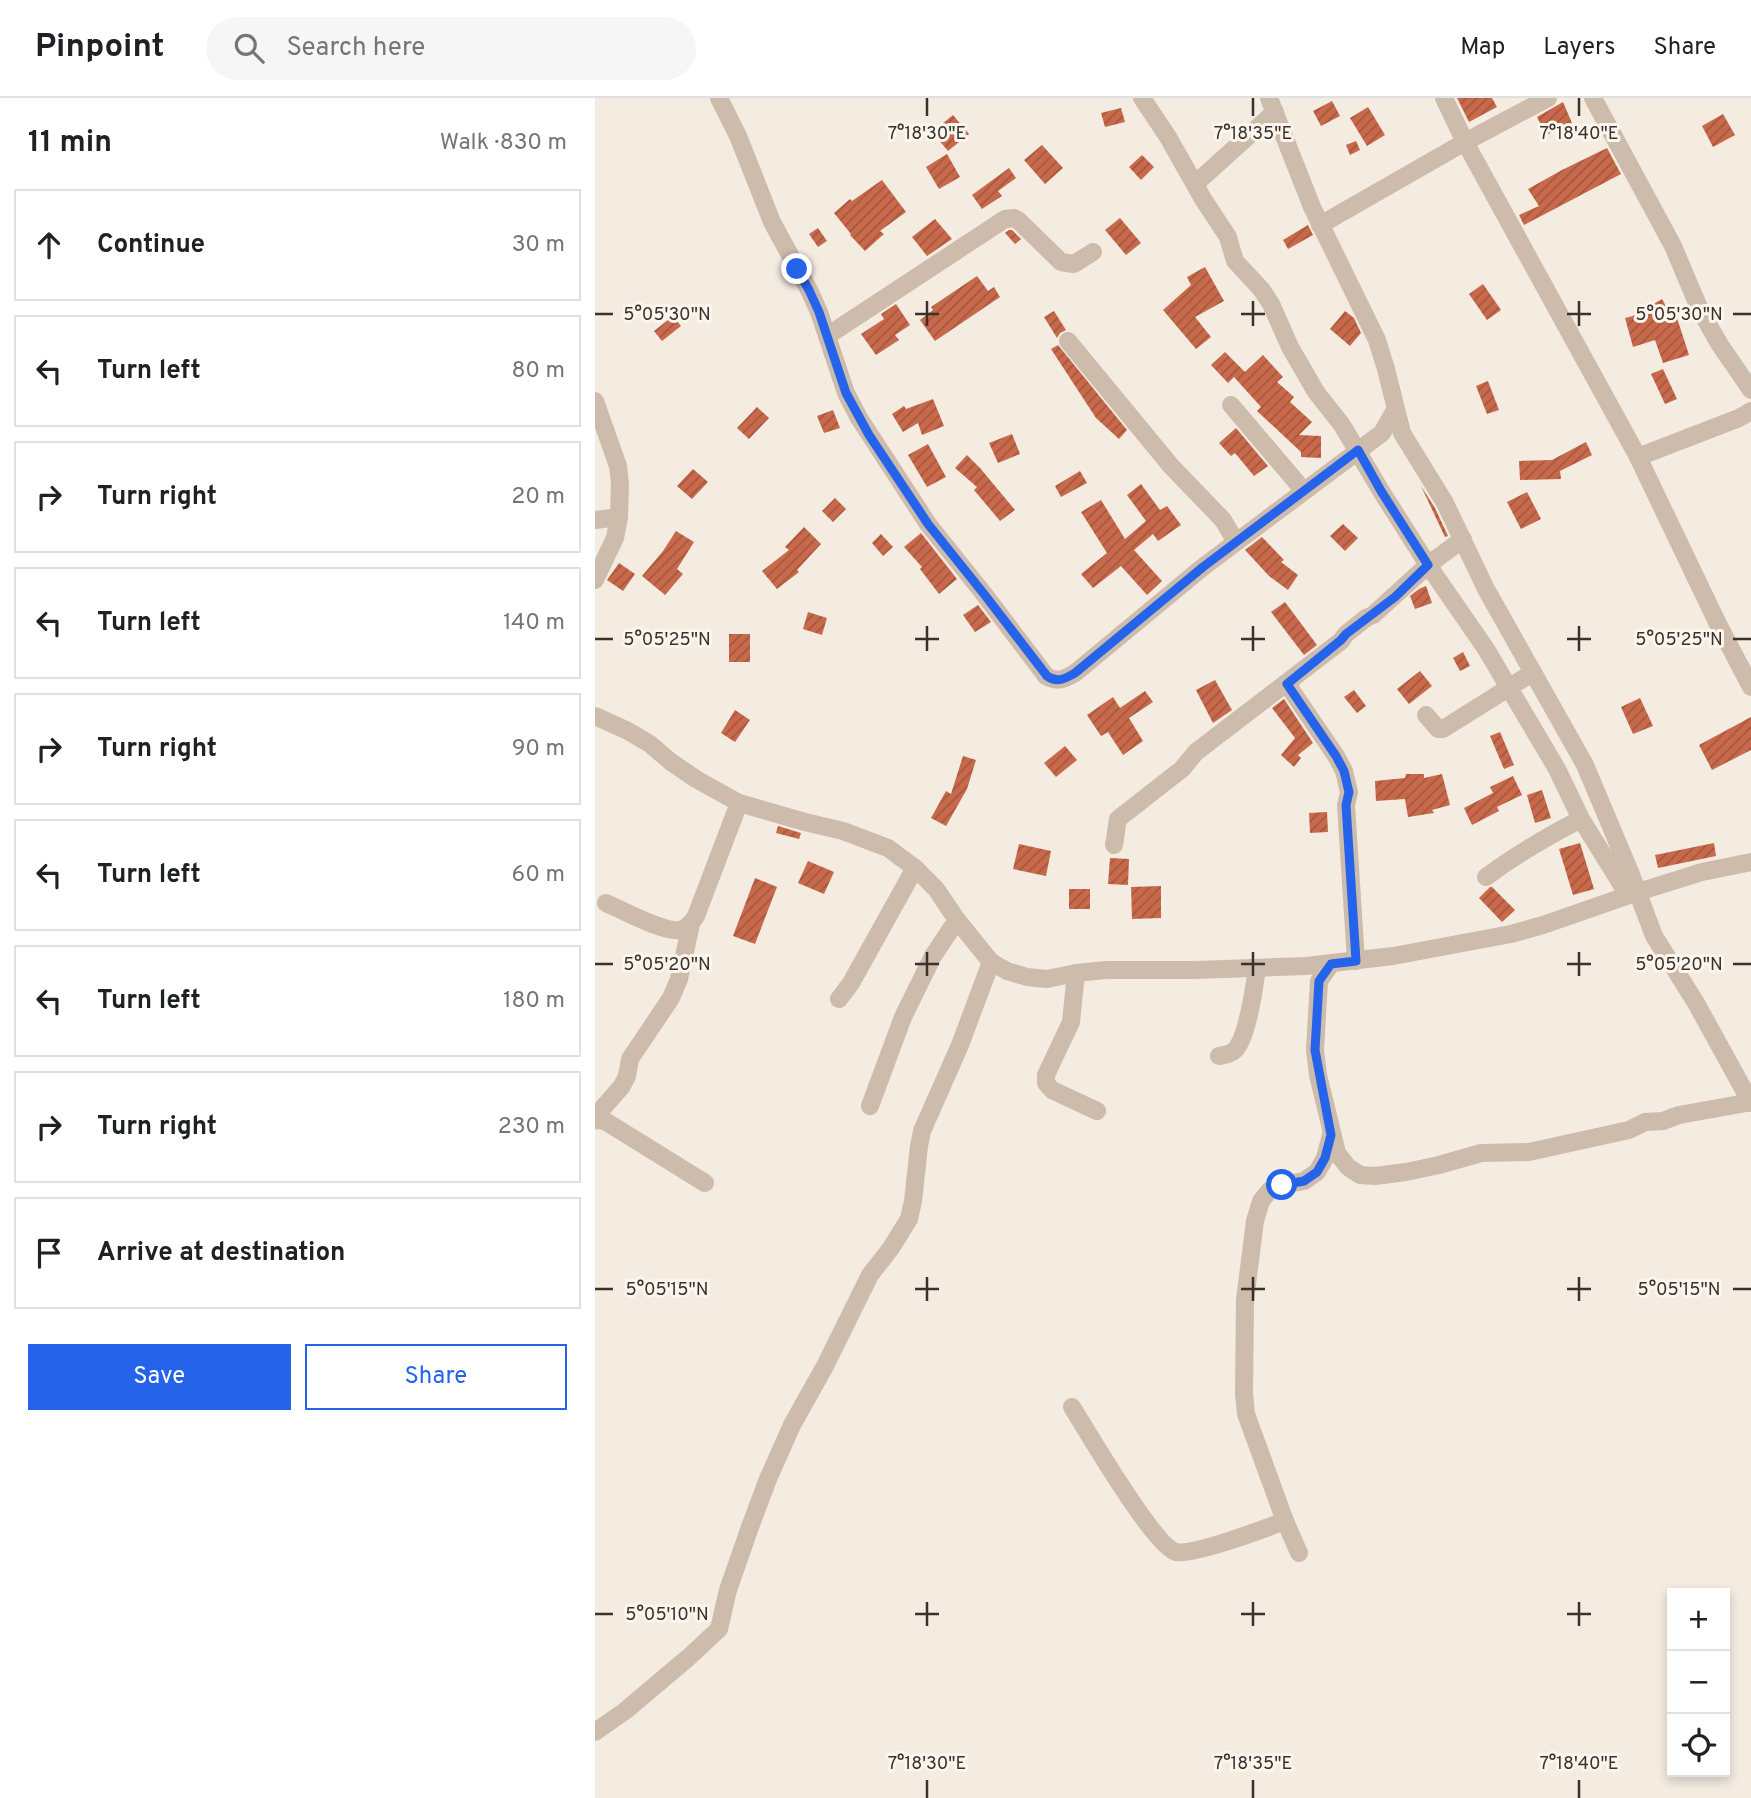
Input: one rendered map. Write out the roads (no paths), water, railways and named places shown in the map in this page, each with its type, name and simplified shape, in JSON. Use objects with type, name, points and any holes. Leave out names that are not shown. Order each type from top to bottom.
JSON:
[{"type":"street","points":[[719,98],[739,136],[772,222],[809,290],[846,393],[869,435],[928,524],[1050,679],[1064,680],[1075,673],[1203,567],[1382,433],[1395,410]]},
{"type":"street","points":[[1142,98],[1228,237],[1235,261],[1271,304],[1307,376],[1358,450],[1428,565],[1486,649],[1557,769],[1581,819],[1633,893]]},
{"type":"street","points":[[1444,98],[1465,142],[1638,457],[1751,687]]},
{"type":"street","points":[[1320,225],[1548,98]]},
{"type":"street","points":[[1593,98],[1674,246],[1700,310],[1751,390]]},
{"type":"street","points":[[1195,184],[1272,105],[1320,225],[1377,340],[1402,433],[1430,476],[1486,589],[1585,765],[1600,797],[1633,893],[1654,936],[1696,1003],[1751,1102],[1679,1115],[1663,1121],[1645,1122],[1629,1130],[1529,1152],[1481,1153],[1439,1165],[1375,1176],[1360,1175],[1348,1167],[1337,1153],[1331,1135],[1315,1050],[1319,981],[1331,964]]},
{"type":"street","points":[[827,336],[1005,219],[1018,220],[1062,262],[1074,264],[1093,252]]},
{"type":"street","points":[[1068,341],[1171,466],[1223,520],[1236,542]]},
{"type":"street","points":[[595,401],[618,466],[620,484],[615,538],[595,580]]},
{"type":"street","points":[[1230,405],[1304,491]]},
{"type":"street","points":[[1638,457],[1751,411]]},
{"type":"street","points":[[1382,433],[1402,433]]},
{"type":"street","points":[[595,520],[619,517]]},
{"type":"street","points":[[1114,845],[1118,819],[1182,769],[1196,752],[1287,684],[1395,597],[1428,565],[1463,539]]},
{"type":"street","points":[[1426,715],[1438,729],[1443,729],[1532,673]]},
{"type":"street","points":[[1287,684],[1336,756],[1348,782],[1346,805],[1356,961]]},
{"type":"street","points":[[595,716],[650,744],[696,779],[739,803],[867,839],[888,848],[915,868],[936,889],[957,920],[991,961],[1007,971],[1027,977],[1047,979],[1106,970],[1306,966],[1393,956],[1511,934],[1702,872],[1751,862]]},
{"type":"street","points":[[705,1182],[605,1121],[595,1118],[622,1086],[630,1059],[671,998],[679,979],[691,924],[739,803]]},
{"type":"street","points":[[1486,877],[1541,839],[1581,819]]},
{"type":"street","points":[[839,999],[851,983],[915,868]]},
{"type":"street","points":[[606,903],[656,926],[676,931],[691,924]]},
{"type":"street","points":[[870,1106],[903,1017],[933,956],[957,920]]},
{"type":"street","points":[[595,1732],[625,1711],[719,1629],[728,1590],[750,1527],[792,1425],[831,1355],[870,1275],[909,1219],[922,1131],[960,1045],[991,961]]},
{"type":"street","points":[[1306,966],[1319,981]]},
{"type":"street","points":[[1219,1056],[1228,1054],[1239,1043],[1249,1016],[1258,968]]},
{"type":"street","points":[[1076,973],[1071,1022],[1047,1074],[1046,1083],[1052,1090],[1097,1111]]},
{"type":"street","points":[[1730,1105],[1739,1082]]},
{"type":"street","points":[[1299,1553],[1246,1414],[1245,1300],[1255,1221],[1261,1201],[1269,1191],[1282,1185],[1304,1181],[1317,1172],[1325,1158],[1331,1135]]},
{"type":"street","points":[[1072,1407],[1142,1518],[1167,1546],[1176,1552],[1227,1541],[1285,1521]]}]
